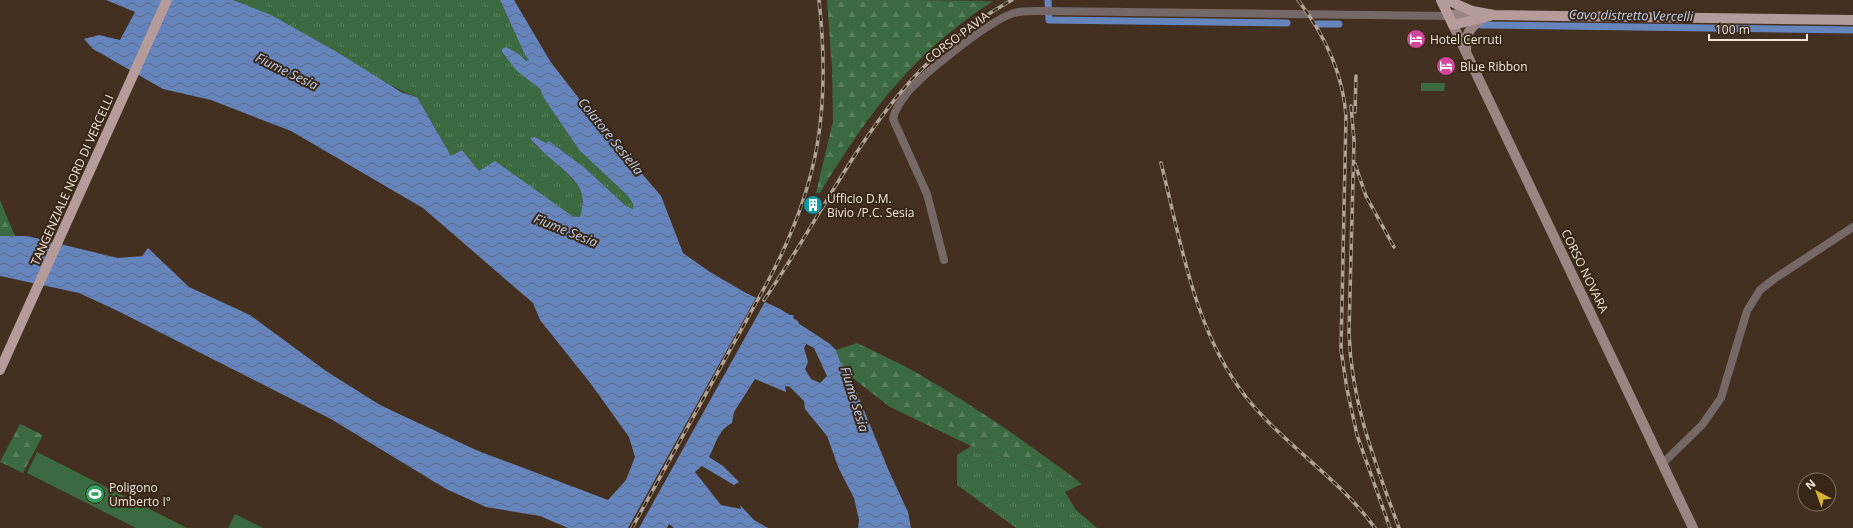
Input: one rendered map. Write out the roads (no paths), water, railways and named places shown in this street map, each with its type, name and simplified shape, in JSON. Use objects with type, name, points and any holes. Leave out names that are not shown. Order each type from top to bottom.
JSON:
[{"type":"main road","name":"TANGENZIALE NORD DI VERCELLI","points":[[0,370],[167,0]]},
{"type":"main road","name":"CORSO NOVARA","points":[[1440,0],[1693,528]]},
{"type":"main road","points":[[1448,0],[1472,12],[1494,15],[1853,20]]},
{"type":"main road","points":[[1451,21],[1472,12]]},
{"type":"main road","points":[[1451,21],[1481,19],[1494,15]]},
{"type":"main road","points":[[1466,54],[1466,38],[1469,30],[1481,19]]},
{"type":"street","name":"CORSO PAVIA","points":[[944,260],[927,194],[896,130],[893,119],[894,113],[908,92],[921,79],[977,34],[999,20],[1014,13],[1049,11],[1451,21]]},
{"type":"street","points":[[1662,464],[1702,425],[1720,398],[1747,311],[1760,290],[1774,279],[1853,227]]},
{"type":"water","name":"Fiume Sesia","points":[[106,0],[233,0],[271,15],[337,52],[401,92],[417,97],[451,156],[462,150],[479,171],[495,161],[572,216],[580,217],[582,198],[578,186],[566,172],[542,151],[530,138],[535,137],[546,143],[549,141],[585,168],[626,206],[633,209],[633,204],[628,196],[580,151],[545,100],[540,89],[517,71],[502,52],[502,49],[506,47],[519,54],[526,61],[529,60],[525,55],[500,0],[514,0],[550,61],[587,109],[661,196],[683,253],[710,272],[746,293],[790,315],[794,315],[793,318],[799,322],[798,323],[830,344],[836,350],[841,364],[850,376],[888,469],[908,512],[911,528],[858,528],[859,520],[854,498],[839,469],[827,436],[805,409],[804,401],[790,387],[785,386],[786,392],[755,379],[734,412],[732,423],[720,433],[709,457],[723,466],[739,482],[734,485],[702,466],[695,472],[721,505],[741,509],[740,505],[754,520],[768,528],[674,528],[669,524],[667,528],[568,528],[540,516],[486,507],[446,489],[331,419],[118,311],[79,293],[0,276],[0,236],[27,236],[118,258],[142,256],[148,248],[189,287],[250,315],[326,371],[380,405],[476,450],[608,500],[626,480],[635,457],[629,437],[591,384],[540,320],[533,303],[423,208],[291,131],[211,100],[163,89],[93,49],[84,39],[99,35],[120,40],[135,12]],"holes":[[[806,344],[814,348],[827,376],[820,383],[811,379],[805,369],[808,362],[804,348]]]},
{"type":"waterway","name":"Cavo distretto Vercelli","points":[[1048,0],[1049,20],[1287,23]]},
{"type":"waterway","name":"Cavo distretto Vercelli","points":[[1317,24],[1339,24]]},
{"type":"waterway","name":"Cavo distretto Vercelli","points":[[1481,25],[1853,30]]},
{"type":"railway","points":[[632,528],[767,283],[785,247],[799,213],[817,146],[822,112],[822,39],[819,0]]},
{"type":"railway","points":[[764,300],[869,134],[897,97],[930,61],[967,29],[1012,0]]},
{"type":"railway","points":[[1298,0],[1316,26],[1331,55],[1341,85],[1344,100],[1346,116],[1341,350],[1347,389],[1357,435],[1390,528]]},
{"type":"railway","points":[[1355,112],[1356,76]]},
{"type":"railway","points":[[1351,106],[1354,140],[1349,332],[1351,358],[1359,408],[1373,456],[1399,528]]},
{"type":"railway","points":[[1161,163],[1192,285],[1214,344],[1228,371],[1246,397],[1261,414],[1277,431],[1345,493],[1375,528]]},
{"type":"railway","points":[[1355,164],[1366,196],[1394,247]]},
{"type":"place","name":"Hotel Cerruti","points":[[1416,39]]},
{"type":"place","name":"Blue Ribbon","points":[[1446,66]]},
{"type":"place","name":"Ufficio D.M. Bivio /P.C. Sesia","points":[[813,205]]},
{"type":"place","name":"Poligono Umberto I°","points":[[95,494]]},
{"type":"water label","name":"Colatore Sesiella","points":[[611,136]]}]
